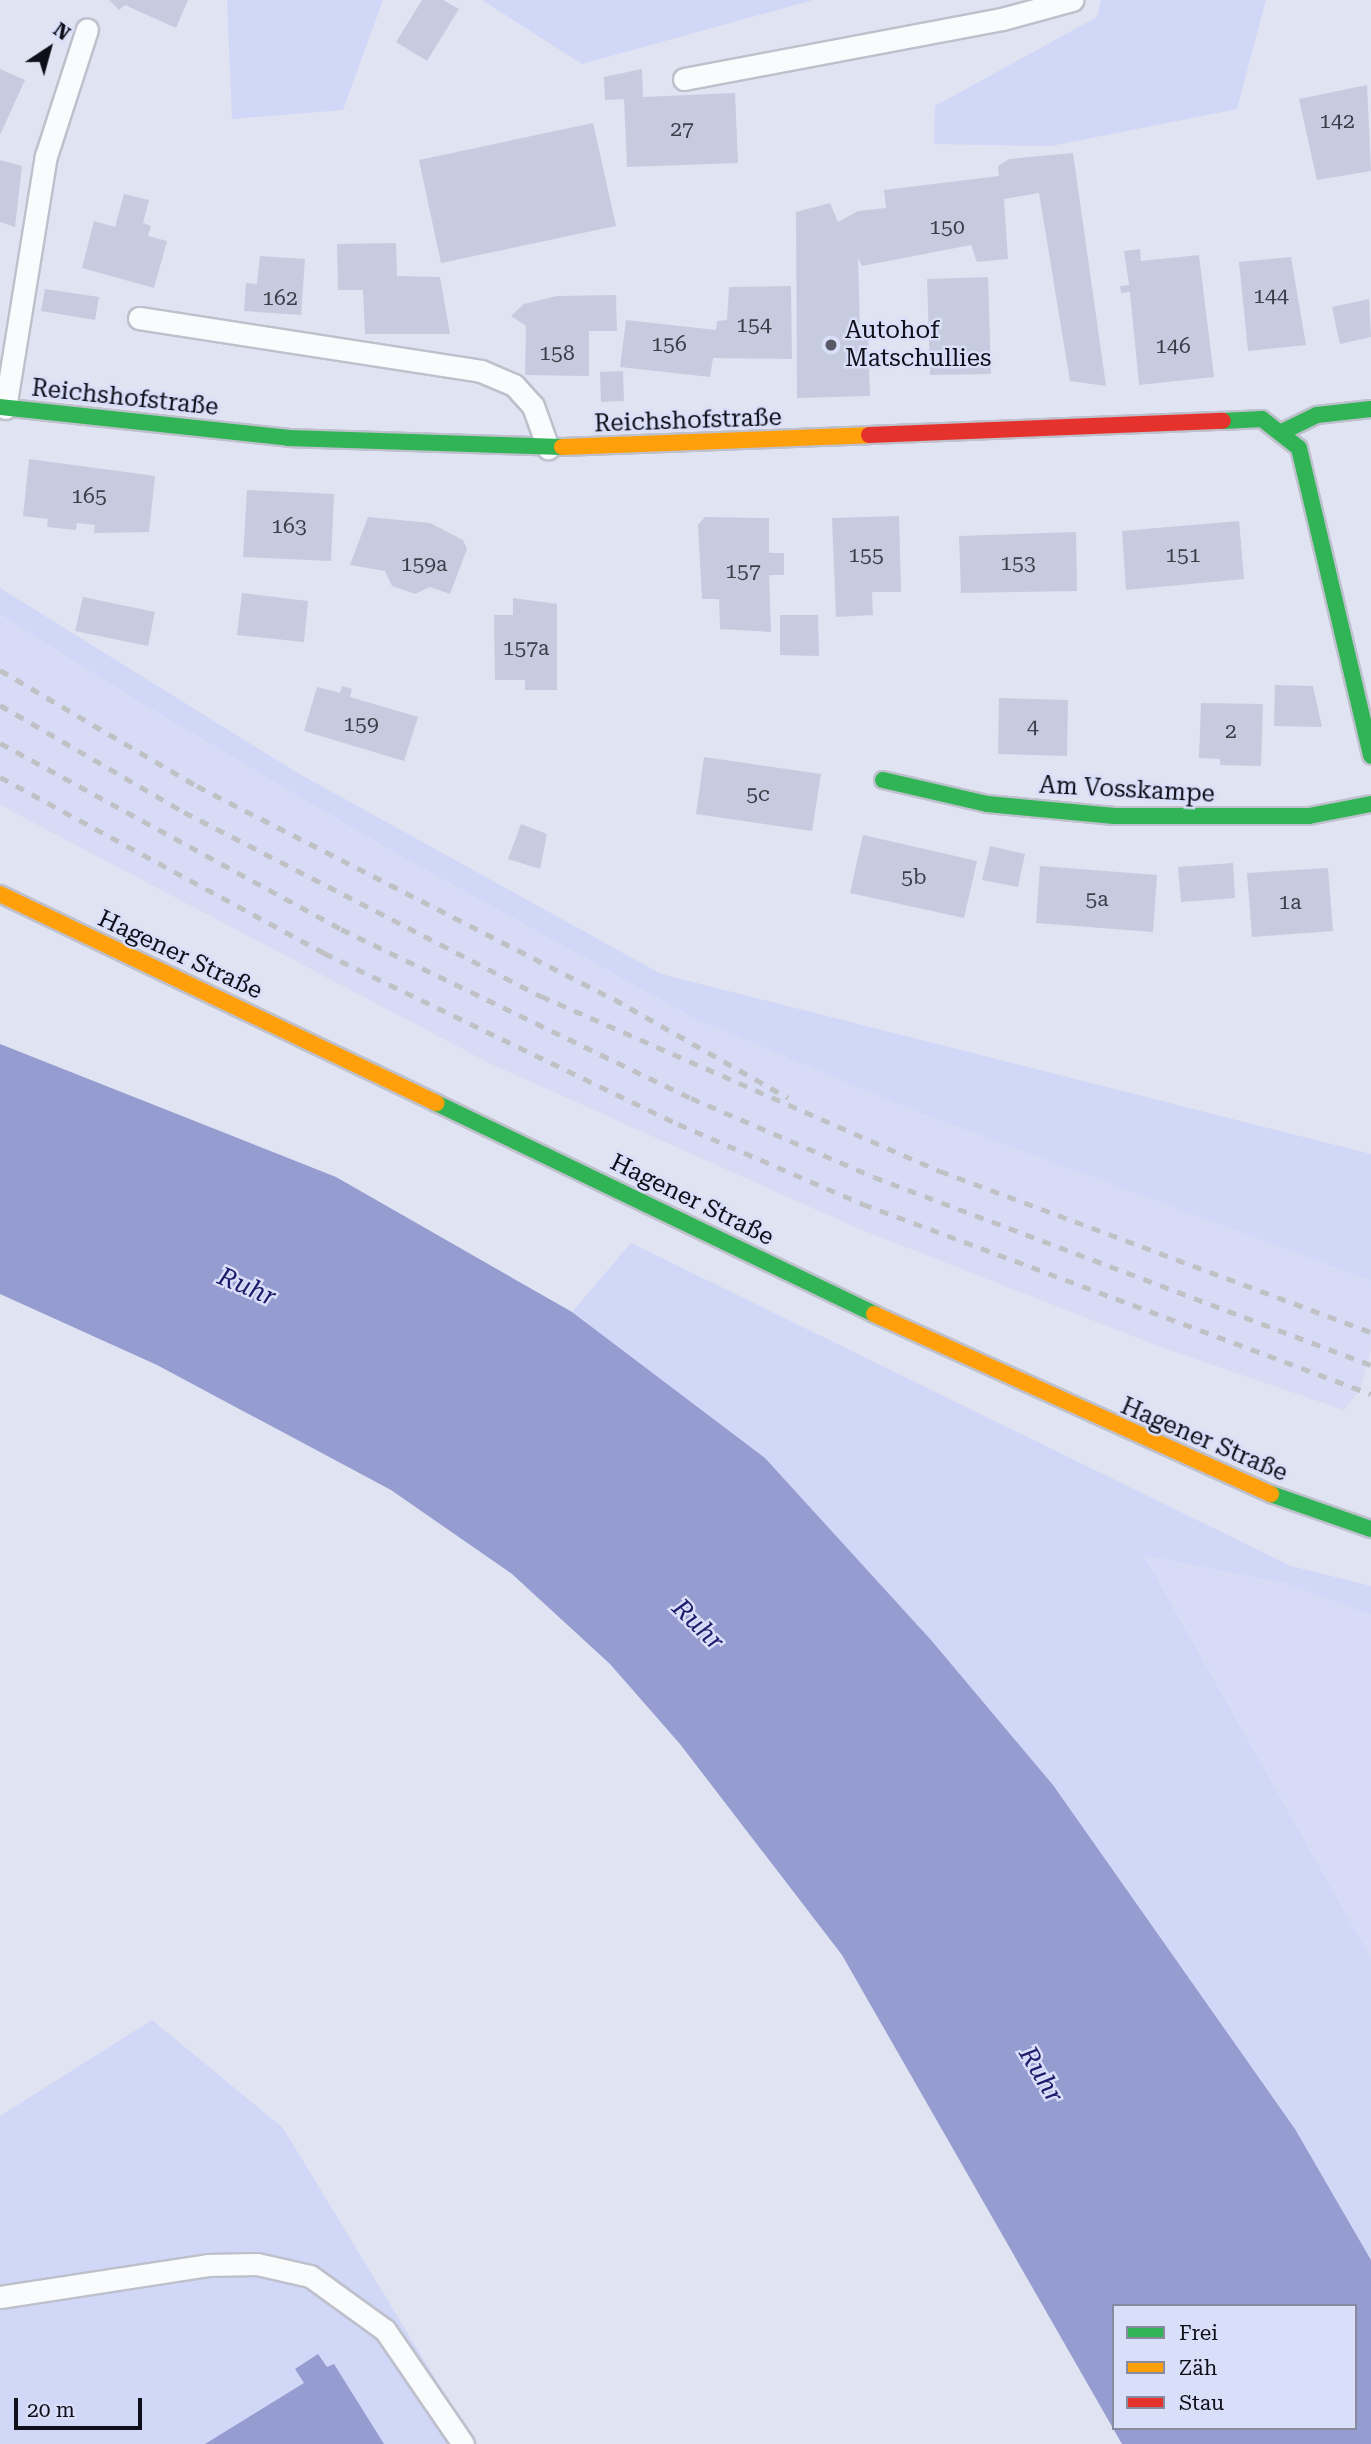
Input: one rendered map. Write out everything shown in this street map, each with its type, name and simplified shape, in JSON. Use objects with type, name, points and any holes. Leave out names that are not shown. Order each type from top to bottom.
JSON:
[{"type":"street","name":"Reichshofstraße","points":[[2,408],[288,438],[548,448],[911,438],[1234,418],[1262,419],[1283,431]]},
{"type":"street","points":[[1371,408],[1317,415],[1283,431],[1298,449],[1308,477],[1371,756]]},
{"type":"street","name":"Am Vosskampe","points":[[883,780],[987,804],[1114,816],[1309,816],[1371,804]]},
{"type":"street","name":"Hagener Straße","points":[[0,894],[1030,1389],[1290,1502],[1371,1529]]},
{"type":"lane","points":[[684,79],[1002,19],[1072,0]]},
{"type":"lane","points":[[2,408],[46,156],[87,29]]},
{"type":"lane","points":[[139,318],[481,371],[514,385],[533,406],[548,448]]},
{"type":"lane","points":[[0,2297],[208,2265],[257,2264],[310,2276],[385,2330],[463,2444]]},
{"type":"shaded area","points":[[227,0],[383,0],[343,110],[232,119]]},
{"type":"shaded area","points":[[482,0],[813,0],[582,64]]},
{"type":"shaded area","points":[[1101,0],[1266,0],[1237,109],[1051,146],[934,144],[935,106],[1097,17]]},
{"type":"shaded area","points":[[0,588],[296,772],[661,974],[1371,1154],[1371,1281],[910,1109],[694,1018],[394,852],[137,700],[0,614]]},
{"type":"shaded area","points":[[0,614],[394,852],[694,1018],[910,1109],[1371,1281],[1371,1350],[1360,1390],[1344,1410],[1163,1348],[857,1228],[491,1064],[0,805]]},
{"type":"shaded area","points":[[631,1243],[1291,1566],[1371,1586],[1371,1615],[1285,1583],[1144,1555],[1371,1958],[1371,2260],[1295,2129],[1053,1785],[931,1640],[765,1458],[572,1312]]},
{"type":"shaded area","points":[[1144,1554],[1285,1583],[1371,1615],[1371,1958]]},
{"type":"shaded area","points":[[152,2020],[283,2128],[475,2444],[0,2444],[0,2116]]},
{"type":"water","name":"Ruhr","points":[[0,1044],[336,1177],[572,1312],[765,1458],[931,1640],[1053,1785],[1295,2129],[1371,2260],[1371,2444],[1122,2444],[1114,2430],[1357,2430],[1357,2304],[1112,2304],[1112,2427],[842,1955],[680,1744],[610,1664],[512,1574],[391,1490],[157,1365],[0,1294]]},
{"type":"water","points":[[318,2354],[327,2367],[334,2364],[384,2444],[205,2444],[304,2383],[295,2369]]},
{"type":"building","points":[[109,0],[188,0],[176,28],[125,5],[119,10]]},
{"type":"building","points":[[422,0],[443,0],[459,9],[427,61],[396,42]]},
{"type":"building","points":[[0,69],[25,80],[0,135]]},
{"type":"building","points":[[642,69],[643,97],[735,93],[738,163],[627,167],[624,99],[605,100],[604,77]]},
{"type":"building","points":[[1367,85],[1371,171],[1317,180],[1299,99]]},
{"type":"building","points":[[593,123],[616,226],[441,263],[419,160]]},
{"type":"building","points":[[1073,153],[1106,386],[1070,381],[1039,193],[1004,199],[1008,259],[977,262],[971,245],[862,266],[858,258],[860,331],[868,331],[870,396],[797,398],[796,212],[830,203],[838,222],[858,211],[886,208],[884,190],[999,176],[998,166],[1009,159]]},
{"type":"building","points":[[0,160],[22,166],[15,227],[0,222]]},
{"type":"building","points":[[124,194],[149,200],[143,223],[151,226],[148,236],[167,241],[154,288],[82,268],[94,221],[115,227]]},
{"type":"building","points":[[396,243],[397,276],[440,277],[450,334],[365,334],[363,290],[338,290],[337,244]]},
{"type":"building","points":[[1140,249],[1141,261],[1199,255],[1214,377],[1139,385],[1130,292],[1121,293],[1120,286],[1129,285],[1124,251]]},
{"type":"building","points":[[260,256],[305,259],[301,315],[244,311],[246,283],[257,284]]},
{"type":"building","points":[[1291,257],[1306,345],[1248,351],[1239,262]]},
{"type":"building","points":[[988,277],[991,374],[930,375],[927,279]]},
{"type":"building","points":[[791,286],[792,359],[713,358],[710,377],[620,367],[626,320],[716,330],[717,321],[727,320],[729,287]]},
{"type":"building","points":[[45,289],[99,297],[95,320],[41,311]]},
{"type":"building","points":[[616,295],[617,331],[589,331],[589,376],[525,375],[526,326],[511,316],[524,304],[557,296]]},
{"type":"building","points":[[1369,299],[1371,337],[1340,344],[1332,307]]},
{"type":"building","points":[[623,371],[624,401],[601,402],[600,372]]},
{"type":"building","points":[[29,459],[155,476],[149,532],[94,533],[95,525],[77,523],[76,530],[47,527],[48,519],[23,516]]},
{"type":"building","points":[[247,490],[334,494],[331,561],[243,557]]},
{"type":"building","points":[[899,516],[901,592],[872,592],[873,615],[836,617],[832,518]]},
{"type":"building","points":[[368,517],[430,523],[463,540],[467,549],[450,594],[430,587],[415,594],[392,586],[385,571],[350,565]]},
{"type":"building","points":[[705,517],[769,518],[769,553],[784,553],[784,575],[769,575],[771,632],[720,629],[719,599],[702,599],[698,525]]},
{"type":"building","points":[[1239,521],[1244,579],[1126,590],[1122,531]]},
{"type":"building","points":[[1076,532],[1077,591],[961,593],[959,536]]},
{"type":"building","points":[[242,593],[308,601],[304,642],[237,635]]},
{"type":"building","points":[[83,597],[155,612],[148,646],[75,631]]},
{"type":"building","points":[[513,598],[557,604],[557,690],[525,690],[525,680],[495,680],[494,615],[513,615]]},
{"type":"building","points":[[780,615],[818,615],[819,656],[780,655]]},
{"type":"building","points":[[1275,685],[1313,686],[1322,727],[1274,726]]},
{"type":"building","points":[[342,686],[352,689],[350,697],[418,717],[404,761],[304,731],[317,687],[340,693]]},
{"type":"building","points":[[999,698],[1068,700],[1067,756],[998,754]]},
{"type":"building","points":[[1201,703],[1263,704],[1261,766],[1220,765],[1220,759],[1199,758]]},
{"type":"building","points":[[704,757],[821,774],[812,831],[696,814]]},
{"type":"building","points":[[521,824],[547,834],[540,869],[508,859]]},
{"type":"building","points":[[863,835],[977,861],[964,918],[850,893]]},
{"type":"building","points":[[990,846],[1025,854],[1018,887],[982,880]]},
{"type":"building","points":[[1233,863],[1235,898],[1181,902],[1178,867]]},
{"type":"building","points":[[1040,866],[1157,875],[1153,932],[1036,923]]},
{"type":"building","points":[[1328,868],[1333,931],[1252,937],[1247,873]]},
{"type":"railway","points":[[0,670],[197,786],[614,999],[788,1098]]},
{"type":"railway","points":[[0,705],[184,812],[541,996],[940,1171],[1371,1332]]},
{"type":"railway","points":[[0,743],[341,929],[691,1098],[874,1177],[1371,1365]]},
{"type":"railway","points":[[0,777],[324,953],[678,1124],[863,1204],[1371,1394]]},
{"type":"traffic: fast","points":[[0,407],[288,438],[562,447]]},
{"type":"traffic: fast","points":[[1284,431],[1317,415],[1371,409]]},
{"type":"traffic: fast","points":[[1223,421],[1262,419],[1299,448],[1371,756]]},
{"type":"traffic: fast","points":[[883,780],[987,804],[1114,816],[1309,816],[1371,804]]},
{"type":"traffic: fast","points":[[436,1103],[874,1314]]},
{"type":"traffic: fast","points":[[1271,1494],[1371,1529]]},
{"type":"traffic: slow","points":[[562,447],[869,435]]},
{"type":"traffic: slow","points":[[0,894],[436,1103]]},
{"type":"traffic: slow","points":[[874,1314],[1271,1494]]},
{"type":"traffic: jam","points":[[869,435],[1223,421]]},
{"type":"place","name":"Autohof Matschullies","points":[[831,345]]}]
